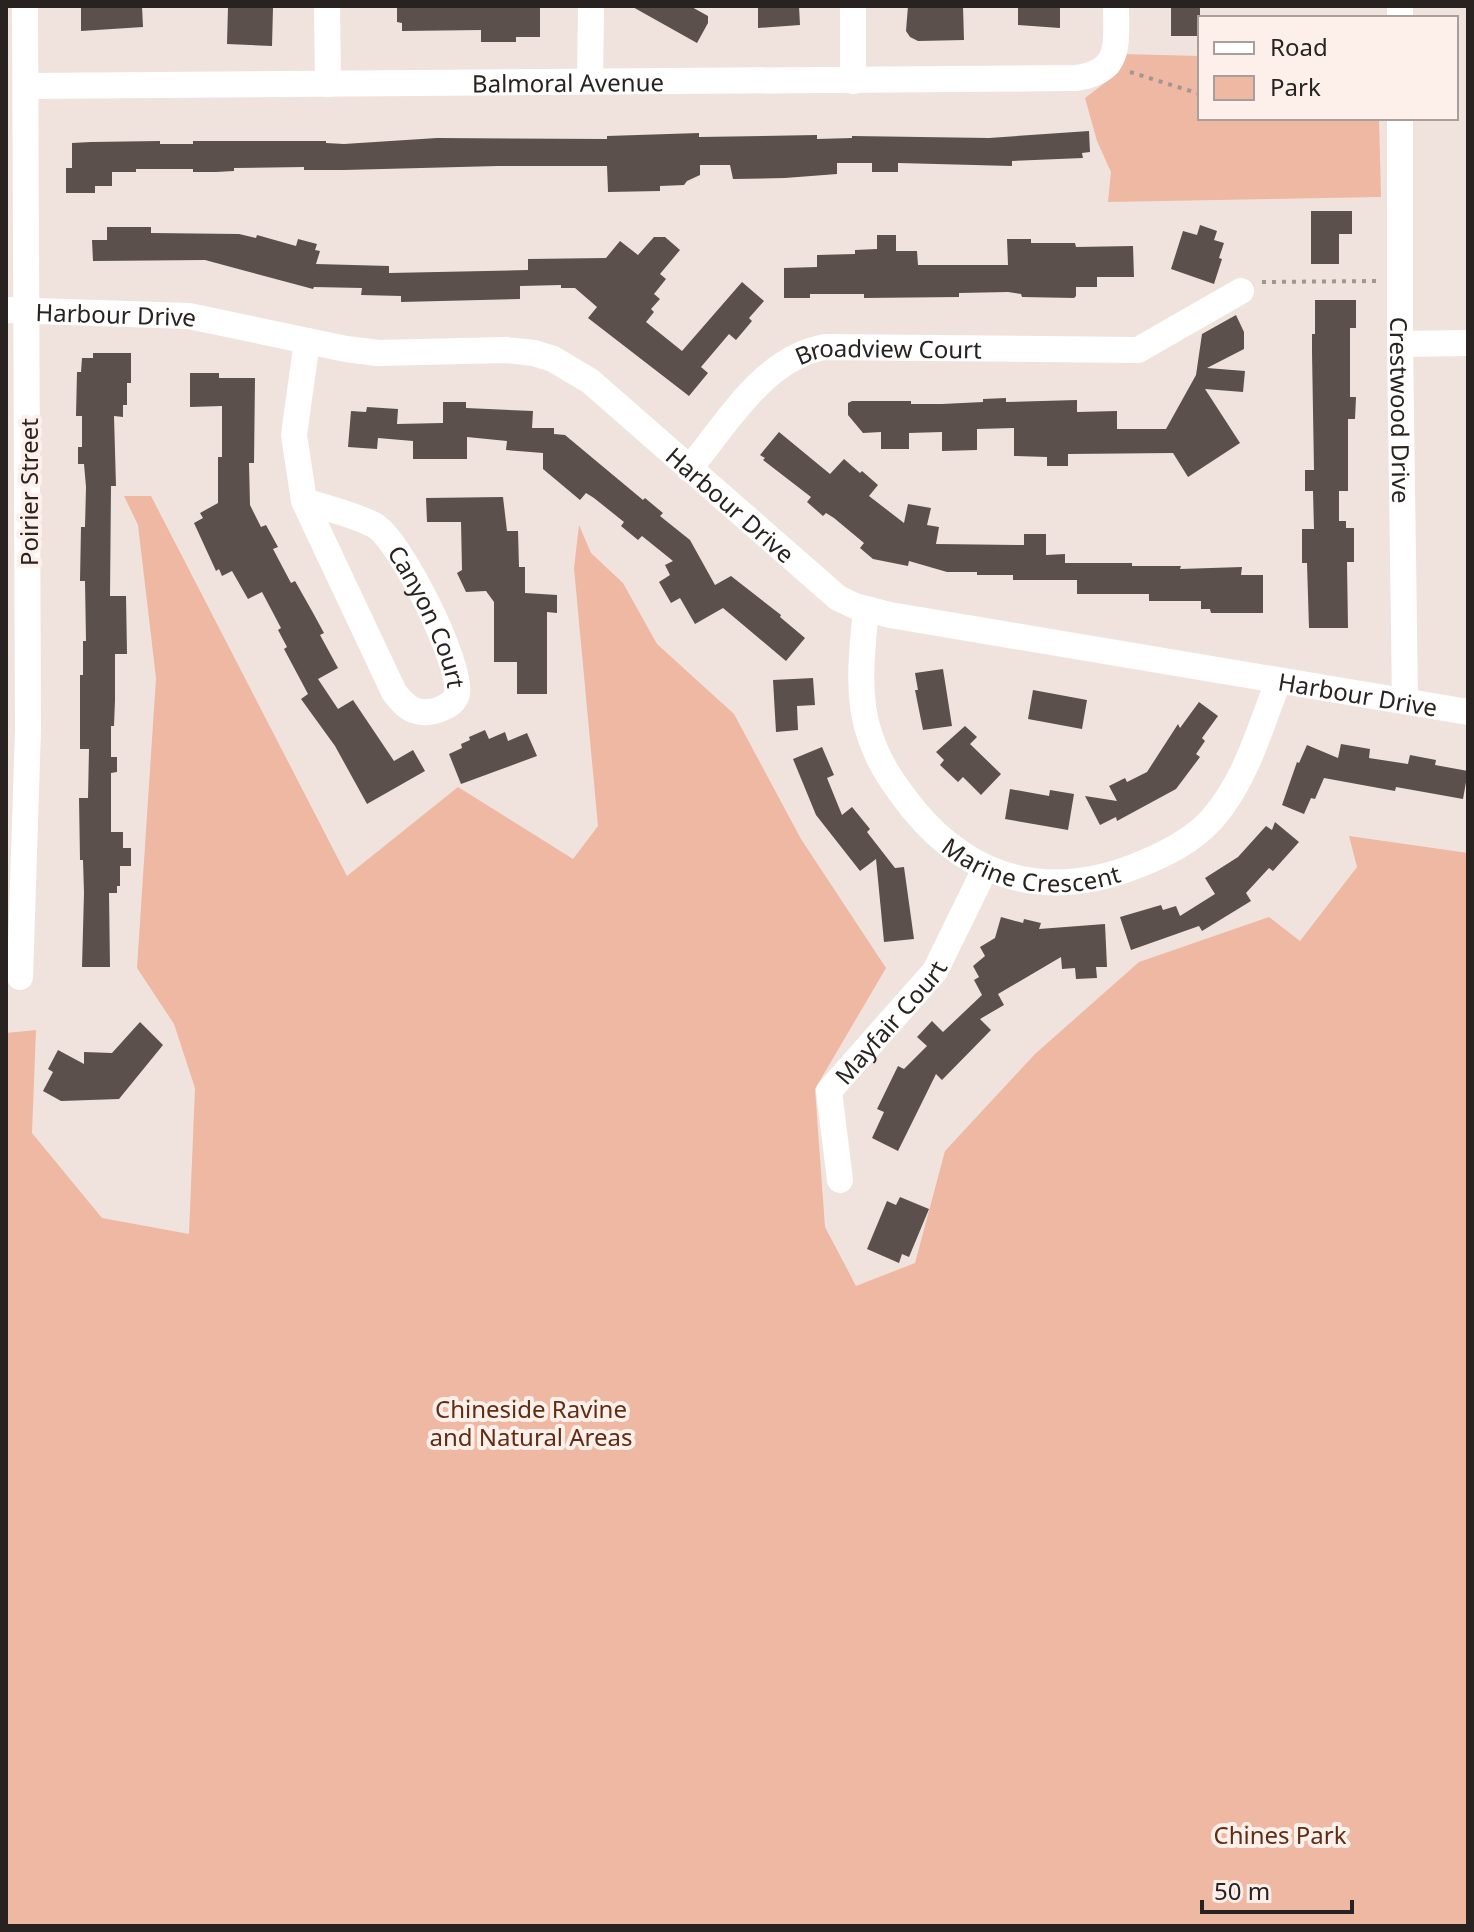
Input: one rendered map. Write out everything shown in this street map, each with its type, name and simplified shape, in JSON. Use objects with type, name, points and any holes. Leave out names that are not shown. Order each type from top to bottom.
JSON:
[{"type":"street","name":"Poirier Street","points":[[20,977],[17,311],[26,86],[25,6]]},
{"type":"street","points":[[327,6],[328,84]]},
{"type":"street","points":[[590,81],[591,6]]},
{"type":"street","points":[[853,6],[853,81]]},
{"type":"street","points":[[1108,67],[1116,41],[1116,6]]},
{"type":"street","name":"Balmoral Avenue","points":[[26,86],[1075,78],[1093,76],[1108,67]]},
{"type":"street","name":"Crestwood Drive","points":[[1400,120],[1405,700]]},
{"type":"street","name":"Broadview Court","points":[[689,469],[771,371],[806,350],[825,347],[1138,350],[1241,291]]},
{"type":"street","name":"Harbour Drive","points":[[17,311],[189,316],[378,353],[506,350],[534,353],[553,359],[590,381],[838,598],[866,609],[1278,682],[1468,712]]},
{"type":"street","name":"Canyon Court","points":[[304,501],[375,525],[396,547],[425,597],[453,665],[458,686],[457,697],[451,704],[424,713],[414,711],[394,692],[304,501],[294,435],[307,341]]},
{"type":"street","points":[[1400,344],[1468,343]]},
{"type":"street","name":"Marine Crescent","points":[[866,609],[865,721],[876,753],[898,791],[924,822],[965,858],[985,869],[1026,880],[1066,881],[1120,872],[1168,853],[1211,820],[1233,790],[1278,682]]},
{"type":"street","name":"Mayfair Court","points":[[840,1180],[829,1091],[935,971],[985,869]]},
{"type":"path","points":[[1108,67],[1145,75],[1198,93]]},
{"type":"path","points":[[1241,291],[1263,282],[1400,281]]},
{"type":"green space","points":[[1122,54],[1198,56],[1198,120],[1379,120],[1381,197],[1108,202],[1111,172],[1097,141],[1085,98],[1119,72]]},
{"type":"green space","name":"Chineside Ravine and Natural Areas","points":[[124,496],[151,496],[347,876],[458,787],[573,859],[598,826],[574,568],[579,525],[591,553],[623,583],[657,644],[734,714],[801,839],[886,968],[815,1089],[825,1227],[856,1286],[915,1263],[945,1151],[1035,1054],[1139,962],[1269,917],[1300,941],[1357,867],[1349,836],[1468,853],[1468,1926],[6,1926],[6,1033],[36,1030],[32,1133],[102,1218],[189,1234],[195,1088],[174,1024],[137,968],[156,678],[138,525]]},
{"type":"building","points":[[81,6],[142,6],[143,27],[81,31]]},
{"type":"building","points":[[540,6],[540,37],[516,37],[516,42],[481,42],[481,30],[402,31],[402,23],[397,22],[397,7]]},
{"type":"building","points":[[631,6],[690,6],[708,16],[708,23],[697,43]]},
{"type":"building","points":[[758,6],[799,6],[800,25],[758,28]]},
{"type":"building","points":[[908,6],[963,6],[964,40],[918,41],[910,37],[906,31]]},
{"type":"building","points":[[1018,6],[1060,6],[1060,28],[1018,25]]},
{"type":"building","points":[[1171,6],[1200,6],[1198,36],[1171,36]]},
{"type":"building","points":[[228,7],[273,8],[272,46],[227,44]]},
{"type":"building","points":[[1089,131],[1090,152],[1082,153],[1083,158],[1012,161],[1012,166],[898,163],[898,172],[872,172],[872,163],[837,163],[837,174],[733,179],[730,165],[700,165],[700,175],[684,185],[660,186],[660,191],[608,192],[607,166],[498,166],[344,170],[234,168],[234,171],[216,172],[136,169],[136,172],[112,172],[112,186],[95,186],[95,193],[66,193],[66,168],[72,168],[72,143],[326,141],[344,144],[437,138],[607,139],[607,136],[699,133],[699,137],[817,135],[817,139],[852,136],[989,138]]},
{"type":"building","points":[[1311,211],[1352,211],[1352,234],[1339,234],[1339,264],[1311,264]]},
{"type":"building","points":[[1200,225],[1217,231],[1214,240],[1224,243],[1214,284],[1171,269],[1183,231],[1197,235]]},
{"type":"building","points":[[107,227],[151,227],[151,233],[239,234],[256,238],[257,235],[296,246],[298,239],[317,244],[315,250],[320,251],[316,264],[389,266],[389,273],[528,270],[528,259],[606,258],[620,241],[638,255],[654,237],[665,237],[680,250],[660,274],[666,279],[654,294],[660,299],[651,309],[654,312],[646,322],[682,351],[742,282],[764,301],[736,340],[729,334],[701,367],[708,373],[689,396],[588,318],[597,307],[575,288],[561,288],[561,285],[520,286],[520,299],[401,302],[401,296],[361,295],[362,288],[313,289],[205,260],[93,261],[92,240],[107,240]]},
{"type":"building","points":[[877,235],[896,235],[896,251],[917,251],[918,265],[1008,265],[1007,239],[1031,239],[1031,243],[1075,243],[1076,247],[1133,246],[1134,277],[1097,277],[1097,287],[1076,287],[1074,298],[1022,297],[1021,294],[1008,292],[959,293],[959,297],[864,298],[864,294],[810,294],[810,298],[784,298],[784,268],[817,267],[817,255],[855,254],[855,250],[877,249]]},
{"type":"building","points":[[1315,300],[1356,300],[1356,328],[1350,328],[1350,397],[1356,397],[1355,419],[1348,419],[1348,491],[1339,491],[1339,521],[1346,521],[1346,528],[1354,528],[1354,562],[1347,562],[1348,628],[1309,628],[1307,563],[1302,563],[1302,529],[1314,529],[1313,491],[1305,491],[1305,470],[1314,470],[1312,334],[1315,334]]},
{"type":"building","points":[[1236,315],[1244,332],[1244,349],[1207,368],[1245,371],[1243,392],[1205,389],[1240,443],[1188,477],[1173,453],[1068,454],[1068,466],[1047,466],[1047,457],[1014,456],[1014,428],[977,429],[977,450],[942,451],[942,432],[909,433],[909,449],[881,449],[881,432],[863,433],[848,415],[848,403],[852,401],[942,404],[1006,398],[1006,402],[1077,400],[1077,412],[1117,411],[1117,429],[1166,429],[1196,375],[1202,334]]},
{"type":"building","points":[[93,353],[131,353],[127,405],[123,405],[123,417],[114,416],[116,486],[111,486],[110,596],[126,596],[127,654],[115,654],[111,757],[117,757],[117,772],[111,773],[111,832],[123,832],[123,848],[131,848],[131,866],[120,866],[120,886],[117,886],[117,893],[109,893],[110,967],[82,967],[84,893],[79,798],[88,798],[89,749],[80,749],[80,675],[83,675],[83,641],[86,641],[85,581],[80,581],[81,527],[85,527],[86,487],[84,464],[78,464],[78,447],[82,447],[82,416],[76,416],[77,372],[81,372],[82,358],[93,358]]},
{"type":"building","points":[[190,373],[219,373],[219,378],[255,378],[254,463],[249,463],[250,505],[261,527],[266,525],[278,547],[273,549],[291,583],[295,581],[312,611],[324,633],[320,635],[338,668],[318,679],[338,709],[353,700],[394,761],[413,750],[425,771],[367,804],[335,746],[301,699],[308,694],[284,649],[287,647],[278,630],[281,628],[262,592],[248,599],[232,571],[222,576],[219,569],[216,571],[194,523],[203,518],[200,513],[218,503],[222,406],[190,407]]},
{"type":"building","points":[[443,402],[466,402],[466,408],[533,411],[532,428],[554,428],[554,434],[565,435],[663,513],[660,516],[690,540],[715,585],[731,576],[805,638],[786,661],[723,608],[695,624],[680,598],[671,603],[659,582],[670,575],[665,565],[673,561],[642,536],[638,540],[621,526],[624,522],[594,498],[586,493],[580,500],[543,469],[543,453],[506,450],[507,441],[467,437],[467,459],[413,459],[413,441],[378,438],[377,449],[348,447],[351,411],[366,412],[367,407],[398,409],[397,424],[443,423]]},
{"type":"building","points":[[779,432],[830,474],[844,459],[860,473],[862,471],[878,485],[869,496],[904,523],[908,504],[931,508],[927,525],[939,527],[936,544],[1024,545],[1024,534],[1046,534],[1046,555],[1065,554],[1065,563],[1132,563],[1132,566],[1181,566],[1180,569],[1242,567],[1241,575],[1263,575],[1263,613],[1211,613],[1210,609],[1201,609],[1201,601],[1149,601],[1149,594],[1077,594],[1077,580],[1013,580],[1013,575],[947,572],[909,561],[908,566],[873,559],[860,548],[864,543],[834,518],[826,513],[823,516],[807,502],[811,497],[763,460],[765,458],[760,455]]},
{"type":"building","points":[[503,497],[507,531],[518,531],[519,567],[525,567],[525,593],[557,595],[557,613],[547,612],[547,694],[517,694],[517,662],[494,662],[494,602],[486,591],[466,592],[457,573],[462,570],[461,522],[427,522],[426,498]]},
{"type":"building","points":[[943,669],[952,726],[923,730],[915,673]]},
{"type":"building","points":[[813,678],[815,705],[797,706],[798,730],[776,732],[773,680]]},
{"type":"building","points":[[1033,690],[1087,700],[1082,729],[1028,719]]},
{"type":"building","points":[[1199,702],[1218,716],[1202,738],[1205,741],[1196,754],[1200,757],[1176,789],[1117,821],[1116,817],[1100,825],[1085,796],[1117,801],[1109,786],[1125,778],[1127,782],[1147,772],[1178,724],[1180,728]]},
{"type":"building","points":[[965,726],[977,737],[970,744],[1001,774],[981,795],[963,777],[958,782],[940,765],[944,760],[936,752]]},
{"type":"building","points":[[485,730],[489,739],[505,732],[508,741],[527,733],[537,756],[461,784],[449,754],[462,748],[461,744],[470,740],[469,737]]},
{"type":"building","points":[[1341,744],[1370,749],[1369,758],[1408,764],[1410,755],[1436,760],[1435,765],[1468,771],[1463,799],[1324,778],[1304,814],[1282,805],[1297,762],[1307,745],[1338,758]]},
{"type":"building","points":[[822,747],[834,775],[827,778],[842,815],[852,807],[895,868],[904,867],[914,939],[884,942],[876,859],[860,871],[816,815],[793,759]]},
{"type":"building","points":[[1010,789],[1049,796],[1050,790],[1074,794],[1068,830],[1005,819]]},
{"type":"building","points":[[1275,822],[1299,842],[1273,871],[1269,868],[1246,893],[1251,901],[1202,931],[1199,926],[1131,950],[1120,917],[1161,905],[1163,910],[1176,906],[1180,916],[1215,894],[1205,878],[1238,857],[1266,826],[1272,830]]},
{"type":"building","points":[[1001,917],[1023,923],[1024,919],[1041,923],[1039,929],[1105,924],[1107,967],[1096,967],[1097,978],[1076,979],[1075,968],[1062,969],[1061,957],[998,994],[1004,1005],[980,1019],[991,1030],[942,1080],[936,1074],[898,1151],[872,1138],[884,1112],[877,1109],[898,1066],[904,1069],[927,1046],[917,1037],[932,1021],[943,1032],[982,995],[974,980],[979,977],[973,966],[985,956],[980,947],[995,938]]},
{"type":"building","points":[[140,1022],[163,1045],[119,1099],[61,1101],[43,1091],[53,1072],[48,1069],[58,1050],[84,1064],[84,1052],[112,1053]]},
{"type":"building","points":[[900,1197],[929,1209],[909,1257],[902,1254],[899,1263],[867,1249],[887,1201],[896,1205]]},
{"type":"park label","name":"Chines Park","points":[[1280,1834]]}]
